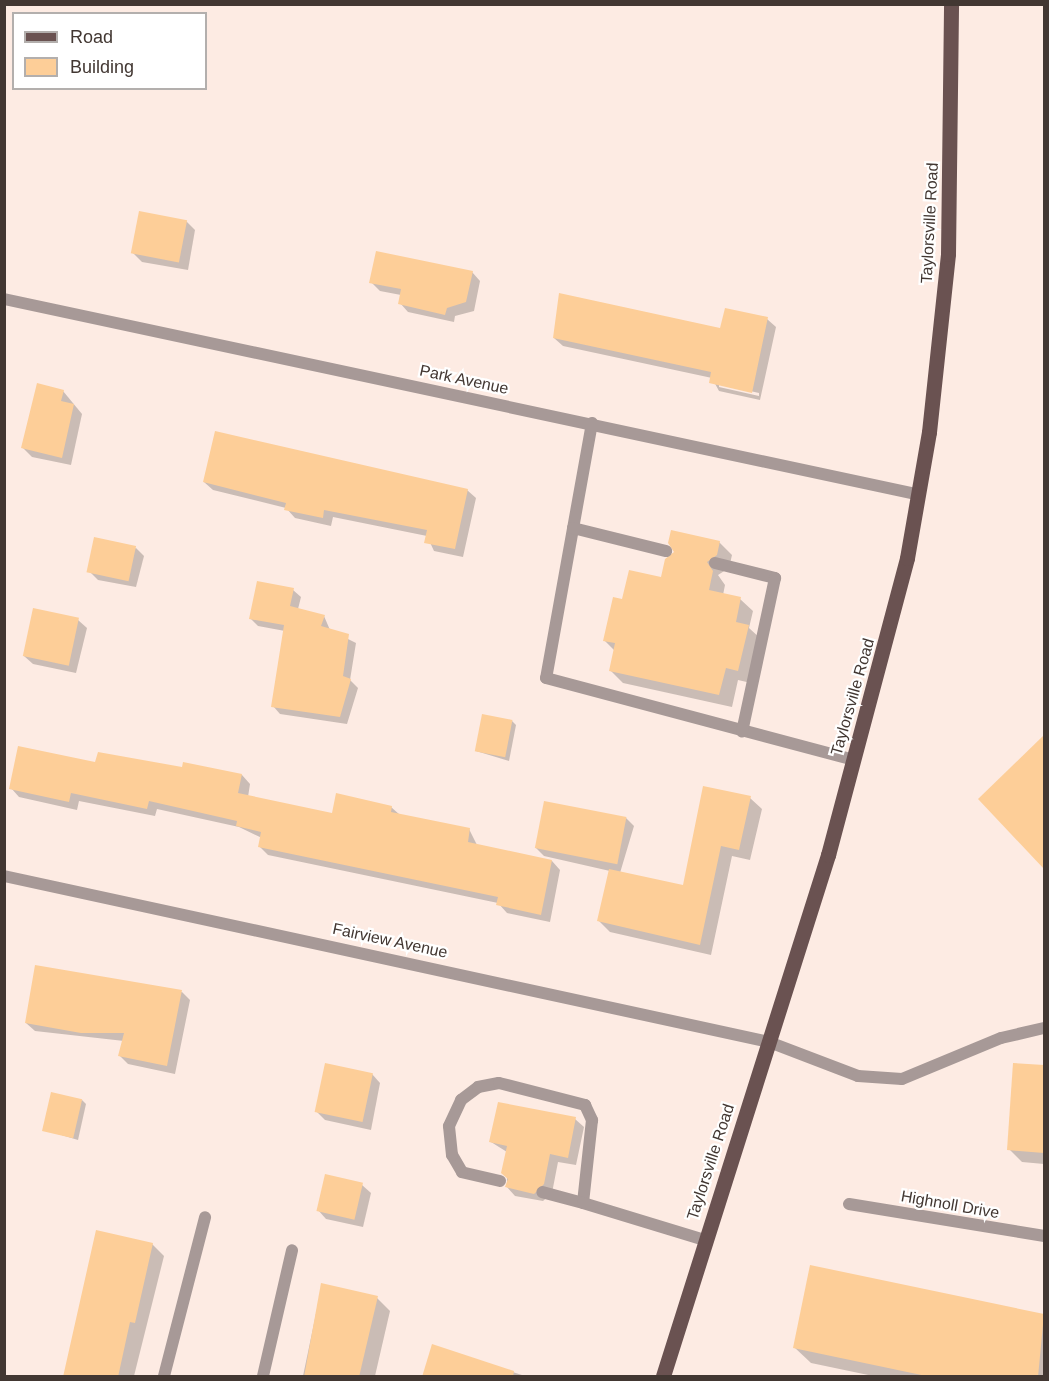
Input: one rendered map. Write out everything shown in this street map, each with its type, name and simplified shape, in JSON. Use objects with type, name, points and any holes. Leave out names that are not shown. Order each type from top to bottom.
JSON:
[{"type":"main road","name":"Taylorsville Road","points":[[663,1377],[769,1042],[854,760],[893,620],[929,432],[948,254],[951,4]]},
{"type":"street","name":"Park Avenue","points":[[4,299],[916,494]]},
{"type":"street","points":[[592,423],[546,678],[854,760]]},
{"type":"street","points":[[573,528],[666,551]]},
{"type":"street","points":[[715,563],[775,578],[742,732]]},
{"type":"street","name":"Fairview Avenue","points":[[4,876],[769,1042],[858,1076],[902,1079],[1001,1038],[1044,1028]]},
{"type":"street","points":[[500,1181],[462,1172],[452,1155],[449,1126],[461,1100],[478,1087],[499,1083],[585,1105],[592,1120],[584,1203]]},
{"type":"street","points":[[542,1192],[705,1240]]},
{"type":"street","name":"Highnoll Drive","points":[[849,1204],[1044,1236]]},
{"type":"street","points":[[164,1377],[205,1217]]},
{"type":"street","points":[[263,1377],[292,1250]]},
{"type":"building","points":[[139,211],[187,220],[179,263],[131,253]]},
{"type":"building","points":[[376,251],[473,271],[466,302],[447,308],[445,315],[398,304],[401,289],[369,283]]},
{"type":"building","points":[[559,293],[720,328],[725,308],[768,317],[752,393],[709,383],[711,372],[553,338]]},
{"type":"building","points":[[37,383],[64,390],[61,401],[74,404],[62,458],[21,448]]},
{"type":"building","points":[[215,431],[468,489],[455,549],[424,543],[427,530],[324,510],[323,518],[284,510],[286,503],[203,482]]},
{"type":"building","points":[[671,530],[720,541],[717,555],[707,562],[713,571],[709,590],[741,597],[736,622],[749,625],[738,671],[726,668],[719,695],[609,671],[615,643],[603,641],[613,597],[622,599],[629,570],[661,577],[665,559],[674,552],[668,543]]},
{"type":"building","points":[[94,537],[136,546],[129,581],[87,572]]},
{"type":"building","points":[[257,581],[294,588],[290,606],[325,615],[321,626],[349,634],[343,676],[351,679],[340,717],[271,707],[284,625],[249,619]]},
{"type":"building","points":[[33,608],[79,618],[69,666],[23,656]]},
{"type":"building","points":[[482,714],[512,720],[505,757],[475,751]]},
{"type":"building","points":[[1044,735],[1044,869],[978,799]]},
{"type":"building","points":[[18,746],[95,762],[98,752],[182,767],[183,762],[242,774],[238,793],[332,813],[336,793],[392,806],[391,812],[470,828],[468,842],[552,860],[541,915],[496,905],[498,897],[258,847],[261,832],[236,826],[237,821],[149,801],[147,809],[71,793],[69,802],[9,789]]},
{"type":"building","points":[[703,786],[751,796],[739,850],[721,846],[700,945],[597,921],[609,869],[683,885]]},
{"type":"building","points":[[544,801],[626,817],[617,864],[535,848]]},
{"type":"building","points":[[35,965],[182,990],[167,1066],[118,1056],[124,1033],[81,1033],[25,1023]]},
{"type":"building","points":[[325,1063],[373,1073],[363,1122],[315,1112]]},
{"type":"building","points":[[1013,1063],[1044,1065],[1044,1153],[1007,1150]]},
{"type":"building","points":[[51,1092],[82,1099],[73,1138],[42,1131]]},
{"type":"building","points":[[498,1102],[576,1117],[568,1158],[550,1154],[544,1184],[534,1194],[505,1187],[508,1179],[501,1173],[507,1146],[489,1142]]},
{"type":"building","points":[[325,1174],[363,1183],[354,1220],[316,1211]]},
{"type":"building","points":[[96,1230],[153,1243],[135,1323],[130,1322],[118,1377],[63,1377]]},
{"type":"building","points":[[810,1265],[1044,1314],[1038,1377],[931,1377],[793,1348]]},
{"type":"building","points":[[321,1283],[378,1296],[359,1377],[304,1377]]},
{"type":"building","points":[[432,1344],[514,1371],[513,1377],[422,1377]]}]
